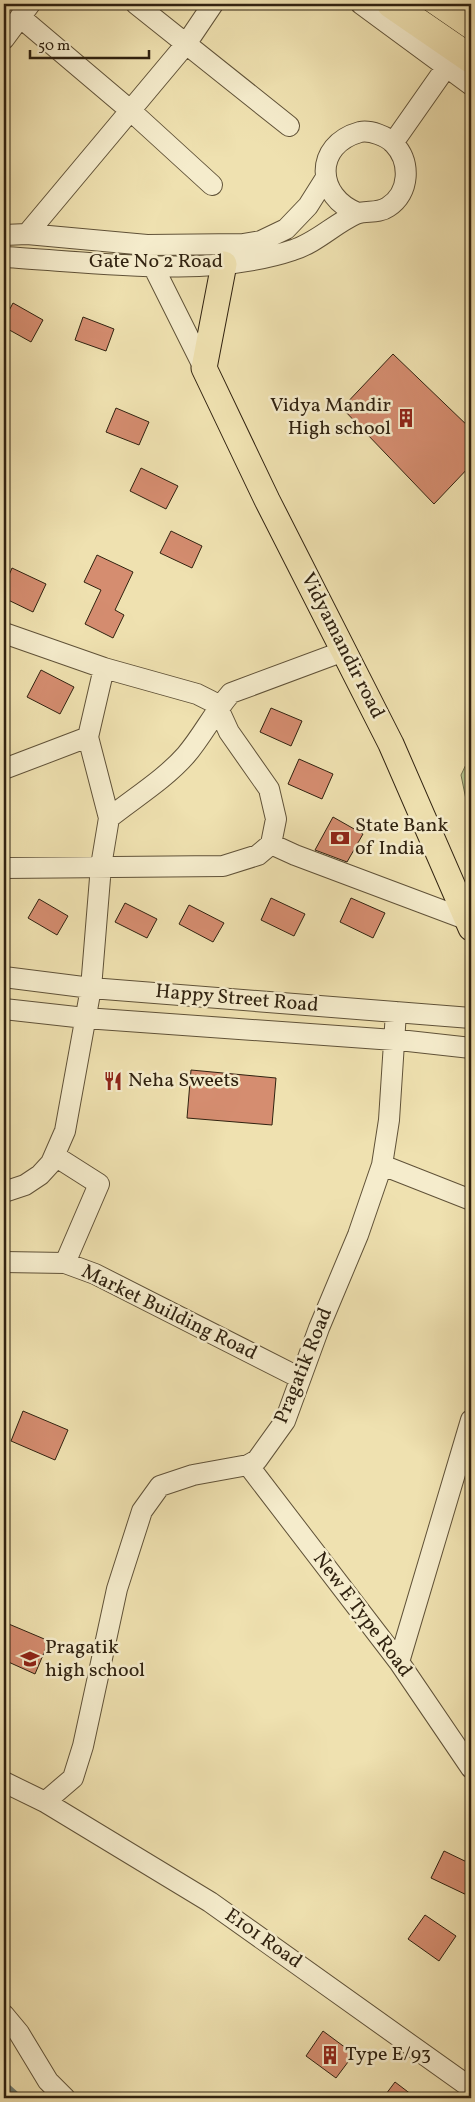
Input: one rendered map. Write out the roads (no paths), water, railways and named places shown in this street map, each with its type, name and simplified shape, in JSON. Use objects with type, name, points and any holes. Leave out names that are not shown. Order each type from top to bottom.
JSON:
[{"type":"highway","points":[[391,4],[459,63]]},
{"type":"highway","points":[[423,4],[471,38]]},
{"type":"main road","points":[[204,368],[223,254]]},
{"type":"main road","name":"Vidyamandir road","points":[[204,368],[391,744],[469,924]]},
{"type":"street","points":[[136,4],[289,126]]},
{"type":"street","points":[[27,234],[186,44],[213,4]]},
{"type":"street","points":[[362,4],[459,63],[471,86]]},
{"type":"street","points":[[4,39],[25,10],[131,112],[212,185]]},
{"type":"street","points":[[393,143],[459,63]]},
{"type":"street","points":[[363,132],[377,134],[393,143],[402,154],[406,165],[406,178],[400,194],[389,207],[374,213],[358,213],[345,208],[331,194],[325,179],[326,164],[332,151],[349,136],[363,132]]},
{"type":"street","name":"Gate No 2 Road","points":[[4,257],[153,266],[223,254],[261,241],[286,229],[308,206],[325,179]]},
{"type":"street","name":"Gate No 2 Road","points":[[4,235],[27,234],[223,254],[272,256],[296,249],[358,213]]},
{"type":"street","points":[[136,244],[153,266],[204,368]]},
{"type":"street","points":[[4,633],[104,668],[197,694],[211,701],[218,708],[229,732],[269,789],[276,819],[271,844],[258,855],[222,866],[4,868]]},
{"type":"street","points":[[109,818],[175,766],[195,744],[218,708],[231,693],[240,688],[344,651]]},
{"type":"street","points":[[4,1192],[25,1185],[40,1175],[55,1156],[65,1130],[91,988],[101,866],[109,818],[88,737],[104,668]]},
{"type":"street","points":[[4,769],[88,737]]},
{"type":"street","points":[[271,844],[469,924]]},
{"type":"street","name":"Happy Street Road","points":[[4,977],[91,988],[471,1018]]},
{"type":"street","name":"Happy Street Road","points":[[4,1009],[85,1018],[469,1047]]},
{"type":"street","name":"Pragatik Road","points":[[248,1465],[257,1460],[285,1421],[300,1378],[358,1235],[382,1166],[393,1067],[392,1041],[396,1012]]},
{"type":"street","points":[[469,1047],[471,1028]]},
{"type":"street","points":[[55,1156],[99,1184],[65,1263]]},
{"type":"street","points":[[382,1166],[471,1200]]},
{"type":"street","name":"Market Building Road","points":[[4,1262],[65,1263],[95,1274],[300,1378]]},
{"type":"street","points":[[398,1662],[471,1420]]},
{"type":"street","points":[[45,1802],[73,1778],[84,1746],[117,1589],[142,1511],[160,1486],[193,1475],[248,1465]]},
{"type":"street","name":"New E Type Road","points":[[248,1465],[398,1662],[471,1768]]},
{"type":"street","name":"E101 Road","points":[[4,1782],[45,1802],[210,1902],[471,2088]]},
{"type":"street","points":[[4,2015],[19,2033],[48,2081],[65,2098]]},
{"type":"waterway","points":[[4,2083],[21,2098]]},
{"type":"place","name":"Vidya Mandir High school","points":[[406,418]]},
{"type":"place","name":"State Bank of India","points":[[340,838]]},
{"type":"place","name":"Neha Sweets","points":[[113,1081]]},
{"type":"place","name":"Pragatik high school","points":[[30,1659]]},
{"type":"place","name":"Type E/93","points":[[330,2055]]}]
